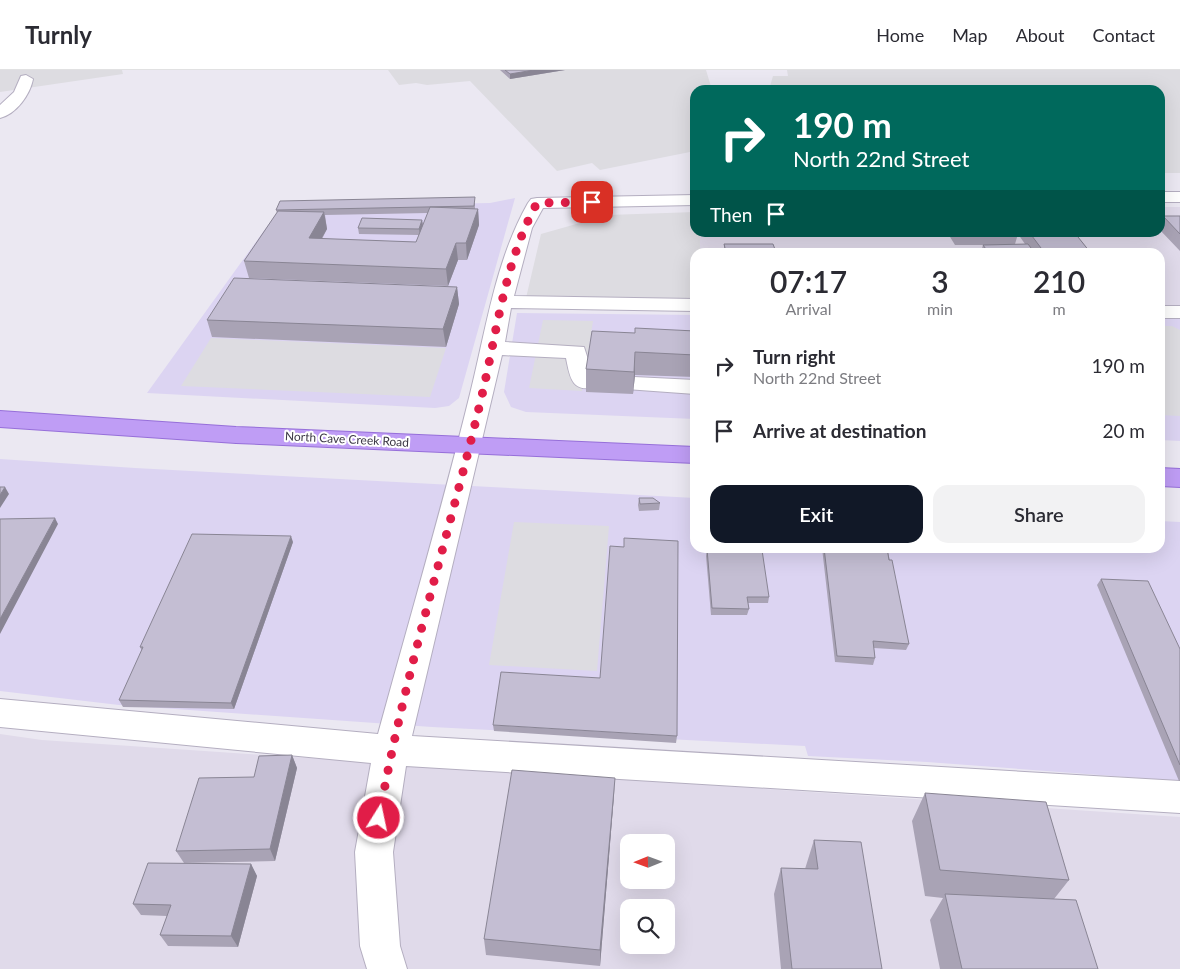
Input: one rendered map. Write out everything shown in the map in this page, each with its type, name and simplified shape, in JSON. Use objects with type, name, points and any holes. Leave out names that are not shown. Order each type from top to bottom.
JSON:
[{"type":"main road","name":"North Cave Creek Road","points":[[0,419],[236,435],[690,455]]},
{"type":"main road","points":[[1165,477],[1180,478]]},
{"type":"street","points":[[0,113],[20,96],[25,88],[26,79]]},
{"type":"street","points":[[1165,197],[1180,197]]},
{"type":"street","points":[[387,969],[380,946],[374,852],[391,750],[469,444],[502,302],[523,228],[537,203],[690,200]]},
{"type":"street","points":[[502,302],[690,305]]},
{"type":"street","points":[[1165,312],[1180,312]]},
{"type":"street","points":[[492,348],[576,352],[582,379],[588,382]]},
{"type":"street","points":[[634,384],[690,388]]},
{"type":"street","points":[[0,713],[391,750],[1180,797]]},
{"type":"shaded area","points":[[0,70],[122,70],[123,74],[0,92]]},
{"type":"shaded area","points":[[388,70],[706,70],[710,85],[690,85],[690,152],[600,170],[592,163],[557,171],[470,81],[427,85],[416,83],[399,85]]},
{"type":"shaded area","points":[[787,70],[1180,70],[1180,173],[1165,173],[1165,85],[770,85],[773,76],[788,76]]},
{"type":"shaded area","points":[[515,198],[459,398],[449,406],[435,408],[147,393],[281,207],[490,203]]},
{"type":"shaded area","points":[[1165,207],[1180,207],[1180,307],[1165,307],[1165,248],[697,248],[698,237],[1165,237]]},
{"type":"shaded area","points":[[690,212],[690,237],[700,237],[700,248],[690,248],[690,302],[526,298],[541,234],[608,215]]},
{"type":"shaded area","points":[[517,313],[690,315],[690,419],[526,412],[511,407],[504,392]]},
{"type":"shaded area","points":[[1165,318],[1180,318],[1180,441],[1165,440]]},
{"type":"shaded area","points":[[543,320],[593,321],[582,391],[529,388]]},
{"type":"shaded area","points":[[1165,326],[1172,326],[1180,330],[1180,416],[1165,415]]},
{"type":"shaded area","points":[[211,338],[446,348],[430,397],[181,386]]},
{"type":"shaded area","points":[[0,459],[690,498],[690,553],[1165,553],[1165,521],[1180,522],[1180,781],[927,762],[808,756],[805,746],[432,727],[119,705],[0,691]]},
{"type":"shaded area","points":[[514,522],[609,526],[597,671],[489,665]]},
{"type":"shaded area","points":[[0,734],[42,740],[1180,817],[1180,969],[0,969]]},
{"type":"building","points":[[505,70],[534,70],[510,74]]},
{"type":"building","points":[[475,197],[474,206],[276,210],[280,201]]},
{"type":"building","points":[[430,207],[478,209],[466,243],[456,243],[446,269],[244,261],[278,211],[324,212],[309,238],[416,242]]},
{"type":"building","points":[[1165,216],[1180,216],[1180,234],[1165,218]]},
{"type":"building","points":[[362,218],[422,220],[419,229],[358,228]]},
{"type":"building","points":[[1033,237],[1078,237],[1087,248],[1041,248]]},
{"type":"building","points":[[724,244],[773,244],[774,248],[725,248]]},
{"type":"building","points":[[1028,244],[1031,248],[985,248],[983,245]]},
{"type":"building","points":[[234,278],[457,287],[443,329],[207,320]]},
{"type":"building","points":[[635,328],[690,331],[690,355],[635,352],[634,372],[586,369],[592,331],[635,333]]},
{"type":"building","points":[[0,487],[5,487],[0,495]]},
{"type":"building","points":[[639,498],[653,498],[660,503],[640,504]]},
{"type":"building","points":[[55,518],[0,619],[0,519]]},
{"type":"building","points":[[192,534],[291,536],[231,703],[119,700],[143,647],[140,647]]},
{"type":"building","points":[[624,538],[678,541],[677,736],[493,725],[501,672],[600,678],[610,546],[624,547]]},
{"type":"building","points":[[707,553],[762,553],[769,597],[747,597],[749,609],[712,608]]},
{"type":"building","points":[[825,553],[888,553],[889,560],[892,560],[909,644],[873,641],[875,658],[837,656]]},
{"type":"building","points":[[1101,579],[1148,581],[1180,649],[1180,765]]},
{"type":"building","points":[[292,755],[270,849],[176,851],[199,778],[254,777],[259,756]]},
{"type":"building","points":[[512,770],[615,778],[600,950],[484,939]]},
{"type":"building","points":[[925,793],[1046,802],[1069,880],[940,870]]},
{"type":"building","points":[[814,840],[861,842],[882,969],[792,969],[781,868],[818,869]]},
{"type":"building","points":[[148,863],[251,864],[231,936],[160,935],[171,905],[133,904]]},
{"type":"building","points":[[945,894],[1076,900],[1098,969],[962,969]]},
{"type":"route","points":[[379,818],[391,750],[482,395],[502,302],[523,228],[537,203],[592,202]]}]
